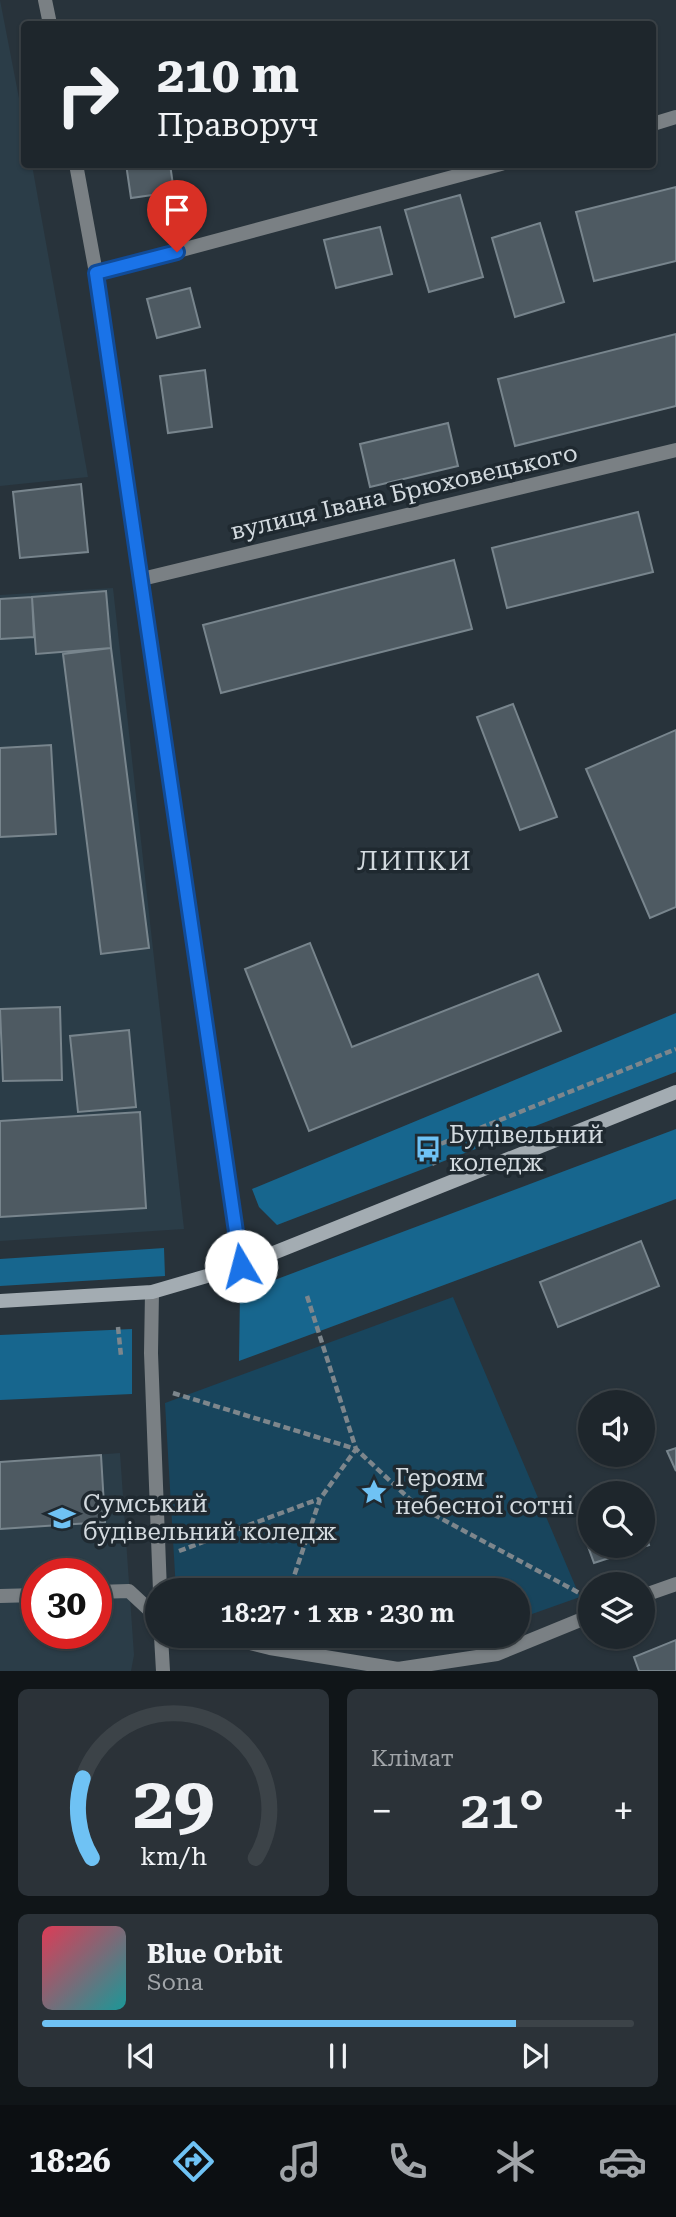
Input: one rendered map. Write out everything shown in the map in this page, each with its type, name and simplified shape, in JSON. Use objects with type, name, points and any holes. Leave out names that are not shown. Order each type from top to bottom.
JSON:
[{"type":"main road","points":[[0,1301],[152,1292],[241,1266],[676,1092]]},
{"type":"street","points":[[46,0],[50,21]]},
{"type":"street","points":[[656,123],[676,117]]},
{"type":"street","points":[[77,168],[96,273],[142,579],[241,1266]]},
{"type":"street","points":[[96,273],[486,168]]},
{"type":"street","name":"вулиця Івана Брюховецького","points":[[142,579],[676,450]]},
{"type":"street","points":[[152,1292],[150,1353],[160,1578]]},
{"type":"street","points":[[655,1591],[676,1584]]},
{"type":"street","points":[[112,1592],[129,1591],[145,1606]]},
{"type":"street","points":[[0,1596],[21,1595]]},
{"type":"street","points":[[530,1641],[578,1621]]},
{"type":"street","points":[[162,1648],[163,1671]]},
{"type":"street","points":[[270,1648],[398,1669],[497,1654],[512,1648]]},
{"type":"path","points":[[428,1149],[676,1049]]},
{"type":"path","points":[[307,1296],[355,1449]]},
{"type":"path","points":[[118,1327],[121,1356]]},
{"type":"path","points":[[166,1391],[355,1449],[416,1505],[578,1593]]},
{"type":"path","points":[[293,1578],[320,1499],[355,1449]]},
{"type":"path","points":[[160,1558],[320,1499]]},
{"type":"shaded area","points":[[0,0],[21,108],[21,168],[33,168],[88,477],[0,486]]},
{"type":"shaded area","points":[[113,588],[184,1229],[0,1241],[0,595]]},
{"type":"shaded area","points":[[676,1013],[676,1072],[277,1225],[259,1207],[252,1189]]},
{"type":"shaded area","points":[[676,1129],[676,1199],[239,1361],[240,1293]]},
{"type":"shaded area","points":[[164,1248],[165,1276],[0,1286],[0,1259]]},
{"type":"shaded area","points":[[453,1297],[578,1598],[530,1615],[530,1578],[175,1578],[165,1403]]},
{"type":"shaded area","points":[[132,1329],[132,1394],[0,1400],[0,1335]]},
{"type":"shaded area","name":"Сумський будівельний коледж","points":[[120,1453],[134,1655],[131,1671],[0,1671],[0,1462]]},
{"type":"building","points":[[127,168],[171,168],[174,192],[131,198]]},
{"type":"building","points":[[676,187],[676,261],[594,281],[576,212]]},
{"type":"building","points":[[460,195],[483,277],[429,292],[405,210]]},
{"type":"building","points":[[540,223],[564,302],[515,317],[492,238]]},
{"type":"building","points":[[380,227],[392,274],[336,288],[324,240]]},
{"type":"building","points":[[190,288],[200,327],[157,338],[147,299]]},
{"type":"building","points":[[676,334],[676,406],[515,446],[498,379]]},
{"type":"building","points":[[205,370],[212,427],[168,433],[160,376]]},
{"type":"building","points":[[448,423],[458,466],[370,487],[360,444]]},
{"type":"building","points":[[81,484],[88,552],[20,558],[13,492]]},
{"type":"building","points":[[638,512],[653,572],[507,608],[492,548]]},
{"type":"building","points":[[454,560],[472,629],[221,693],[203,625]]},
{"type":"building","points":[[106,591],[111,648],[36,654],[32,597]]},
{"type":"building","points":[[32,597],[34,637],[0,639],[0,599]]},
{"type":"building","points":[[111,648],[149,948],[101,954],[63,654]]},
{"type":"building","points":[[513,704],[557,817],[520,830],[477,717]]},
{"type":"building","points":[[676,730],[676,907],[650,918],[586,769]]},
{"type":"building","points":[[51,745],[56,834],[0,837],[0,748]]},
{"type":"building","points":[[310,943],[352,1047],[538,974],[561,1031],[309,1131],[245,969]]},
{"type":"building","points":[[60,1007],[62,1080],[3,1081],[0,1009]]},
{"type":"building","points":[[129,1030],[136,1107],[78,1112],[70,1036]]},
{"type":"building","points":[[140,1112],[146,1208],[0,1217],[0,1121]]},
{"type":"building","points":[[641,1241],[659,1286],[558,1327],[540,1282]]},
{"type":"building","points":[[676,1448],[676,1471],[667,1451]]},
{"type":"building","points":[[101,1455],[105,1522],[0,1529],[0,1462]]},
{"type":"building","points":[[592,1558],[609,1558],[594,1563]]},
{"type":"building","points":[[676,1640],[676,1671],[639,1671],[634,1657]]},
{"type":"place","name":"Будівельний коледж","points":[[428,1149]]},
{"type":"place","name":"Героям небесної сотні","points":[[374,1492]]},
{"type":"place","name":"Сумський будівельний коледж","points":[[62,1518]]},
{"type":"district","name":"ЛИПКИ","points":[[415,861]]},
{"type":"route","points":[[177,252],[96,273],[241,1266]]}]
